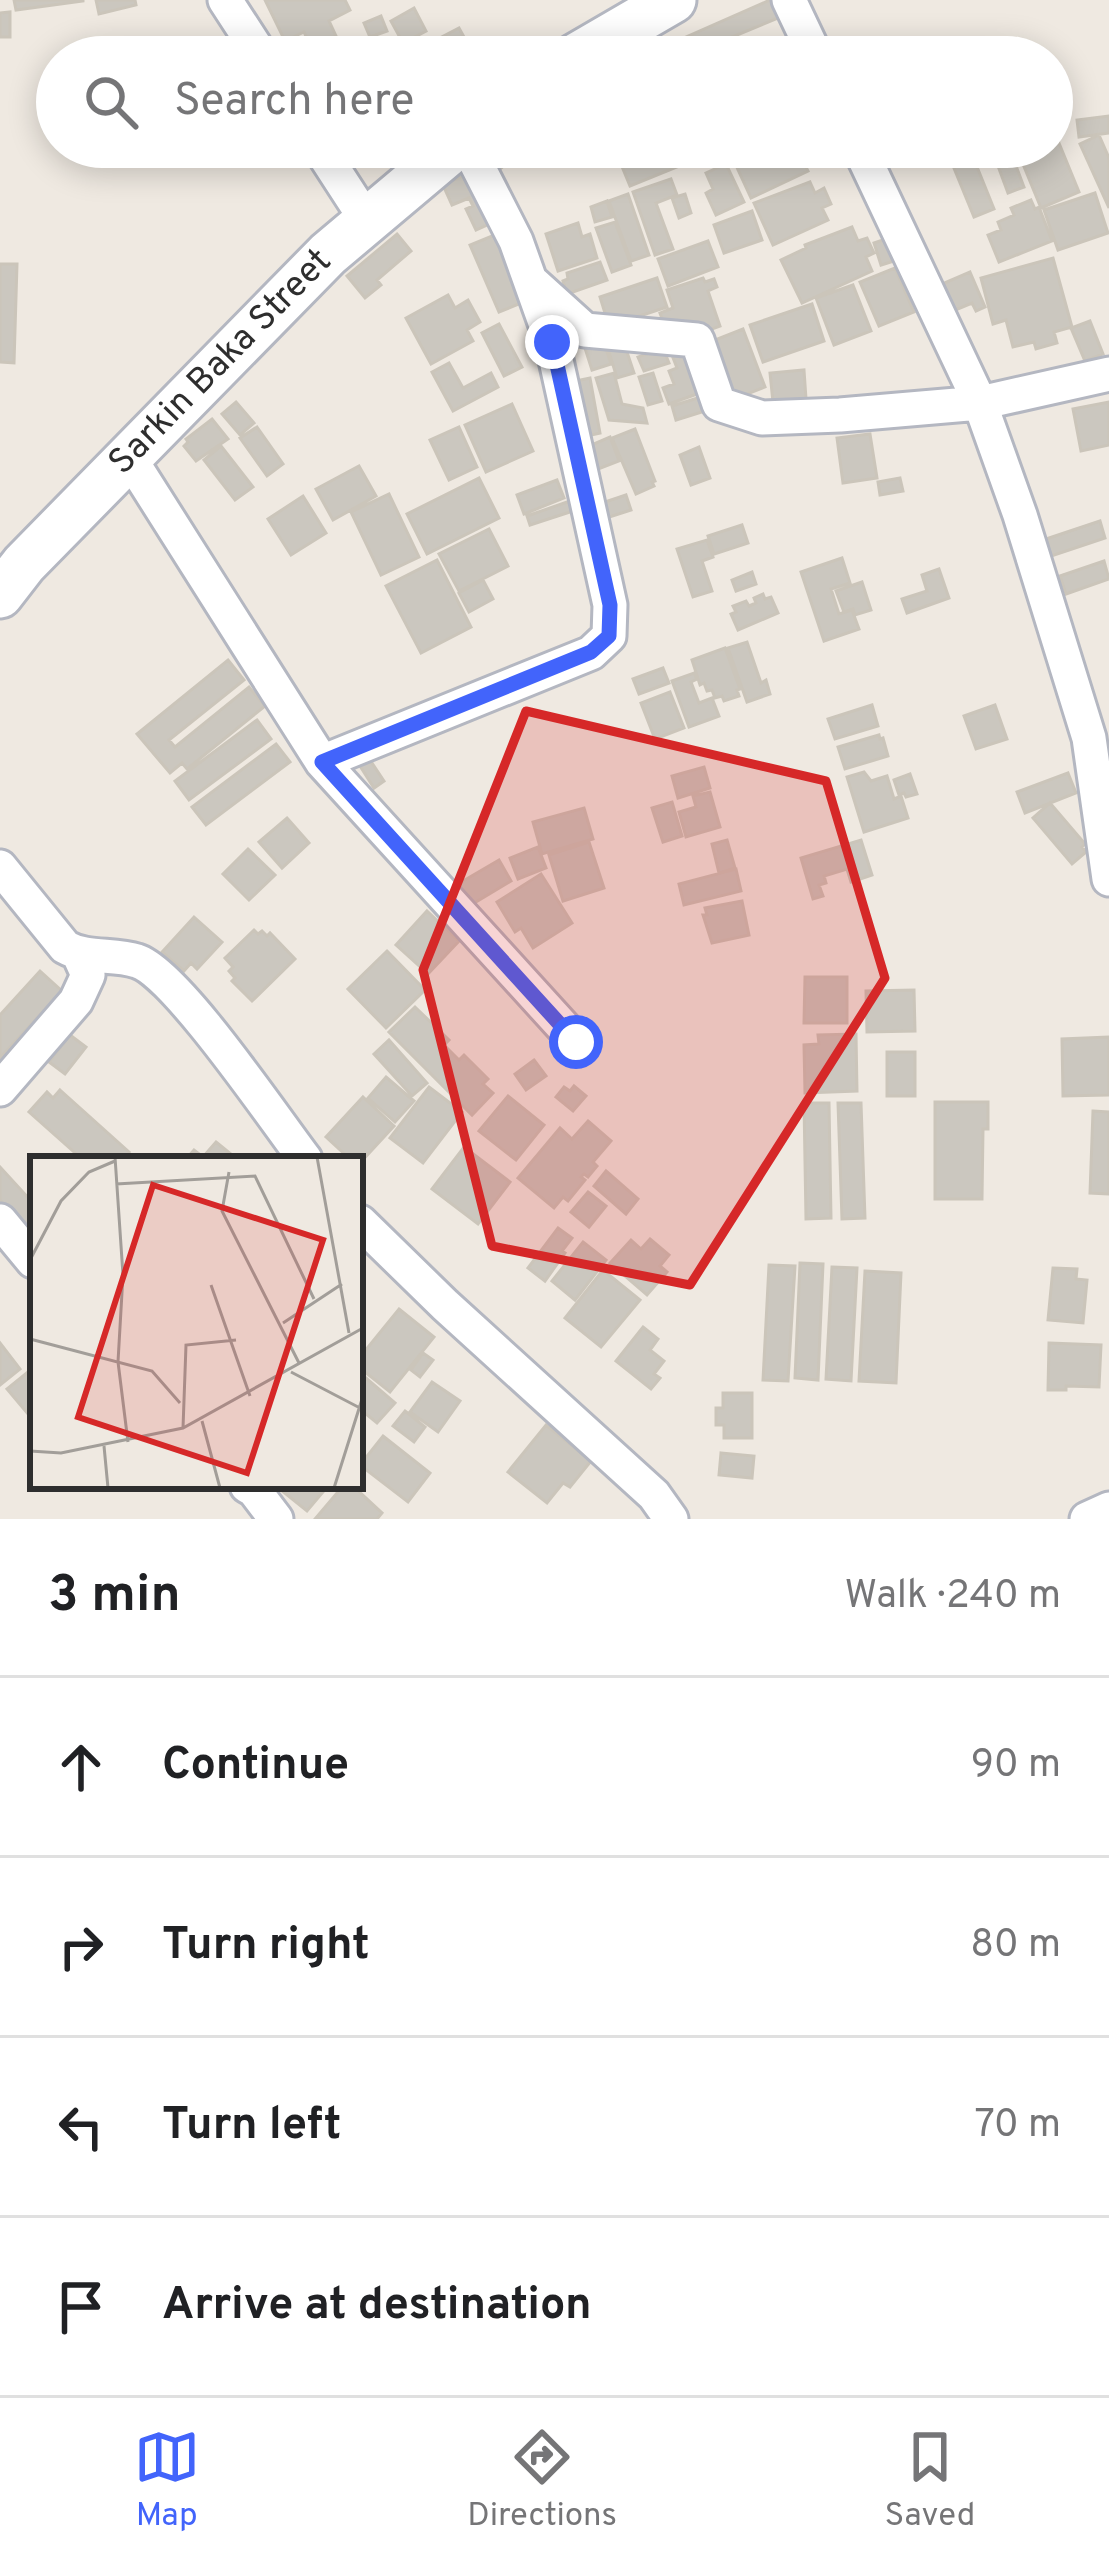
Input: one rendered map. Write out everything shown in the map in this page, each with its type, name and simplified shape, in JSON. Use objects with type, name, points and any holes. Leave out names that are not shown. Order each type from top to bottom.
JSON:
[{"type":"street","points":[[225,0],[248,36]]},
{"type":"street","points":[[610,36],[673,0]]},
{"type":"street","points":[[789,0],[806,36]]},
{"type":"street","points":[[333,168],[367,221]]},
{"type":"street","name":"Sarkin Baka Street","points":[[0,595],[24,564],[328,254],[430,168]]},
{"type":"street","points":[[322,762],[591,652],[609,636],[610,605],[552,342],[516,241],[479,168]]},
{"type":"street","points":[[869,168],[980,403],[1036,562],[1089,738],[1109,879]]},
{"type":"street","points":[[531,281],[586,330],[697,340],[719,404],[761,418],[980,403],[1109,374]]},
{"type":"street","points":[[129,457],[322,762],[576,1042]]},
{"type":"street","points":[[0,867],[65,947],[79,955],[137,961],[158,973],[303,1156]]},
{"type":"street","points":[[0,1089],[76,1001],[88,975],[79,955]]},
{"type":"street","points":[[0,1221],[30,1257]]},
{"type":"street","points":[[363,1225],[654,1496],[671,1519]]},
{"type":"street","points":[[252,1489],[277,1519]]},
{"type":"street","points":[[1087,1519],[1109,1509]]},
{"type":"highlighted area","points":[[526,711],[826,781],[885,978],[690,1285],[492,1246],[423,970]]},
{"type":"building","points":[[14,0],[83,0],[83,1],[16,10]]},
{"type":"building","points":[[96,0],[135,0],[136,5],[99,14]]},
{"type":"building","points":[[265,0],[345,0],[350,10],[329,21],[336,36],[306,36],[304,32],[283,36]]},
{"type":"building","points":[[770,0],[776,0],[783,16],[735,36],[688,36]]},
{"type":"building","points":[[414,8],[426,31],[399,36],[391,21]]},
{"type":"building","points":[[10,12],[10,37],[0,37],[0,13]]},
{"type":"building","points":[[381,16],[387,31],[370,36],[364,23]]},
{"type":"building","points":[[1109,116],[1109,133],[1079,137],[1077,120]]},
{"type":"building","points":[[1099,135],[1109,158],[1109,208],[1080,144]]},
{"type":"building","points":[[623,168],[674,168],[630,186]]},
{"type":"building","points":[[728,168],[744,202],[716,215],[706,193],[713,189],[706,173]]},
{"type":"building","points":[[737,168],[806,168],[808,171],[751,198]]},
{"type":"building","points":[[954,168],[977,168],[994,209],[974,217]]},
{"type":"building","points":[[999,168],[1017,168],[1024,187],[1008,193]]},
{"type":"building","points":[[1025,168],[1069,168],[1079,192],[1041,208]]},
{"type":"building","points":[[474,171],[496,221],[476,230],[466,209],[473,206],[469,198],[452,205],[443,185]]},
{"type":"building","points":[[671,179],[677,195],[656,203],[673,249],[655,255],[633,192]]},
{"type":"building","points":[[810,182],[815,193],[824,188],[831,204],[822,208],[828,220],[773,245],[754,203]]},
{"type":"building","points":[[1095,193],[1108,233],[1058,250],[1044,210]]},
{"type":"building","points":[[628,194],[649,255],[631,261],[609,201]]},
{"type":"building","points":[[685,194],[691,213],[679,218],[672,198]]},
{"type":"building","points":[[1031,200],[1035,209],[1039,207],[1052,241],[999,262],[988,235],[1001,230],[998,222],[1014,215],[1011,208]]},
{"type":"building","points":[[607,201],[612,217],[595,222],[591,207]]},
{"type":"building","points":[[752,211],[762,240],[724,253],[714,225]]},
{"type":"building","points":[[615,222],[631,265],[612,272],[596,228]]},
{"type":"building","points":[[578,223],[582,237],[590,234],[597,258],[558,271],[546,234]]},
{"type":"building","points":[[852,227],[858,241],[867,238],[874,253],[866,257],[872,271],[802,303],[781,260]]},
{"type":"building","points":[[502,232],[531,299],[499,312],[470,245]]},
{"type":"building","points":[[397,234],[411,251],[377,280],[381,285],[365,298],[347,276]]},
{"type":"building","points":[[889,238],[897,260],[881,265],[874,243]]},
{"type":"building","points":[[708,241],[718,267],[668,286],[658,259]]},
{"type":"building","points":[[1053,258],[1072,327],[1054,332],[1057,343],[1036,349],[1034,342],[1013,347],[1006,320],[993,324],[981,278]]},
{"type":"building","points":[[600,262],[607,280],[567,294],[563,281],[567,273]]},
{"type":"building","points":[[0,264],[17,264],[14,363],[0,362]]},
{"type":"building","points":[[895,268],[914,312],[879,326],[860,282]]},
{"type":"building","points":[[970,272],[985,307],[976,311],[972,303],[953,311],[942,284]]},
{"type":"building","points":[[657,278],[667,307],[609,326],[600,297]]},
{"type":"building","points":[[703,278],[705,282],[714,279],[717,287],[708,291],[720,326],[684,339],[668,335],[660,313],[673,308],[667,290]]},
{"type":"building","points":[[853,285],[871,331],[834,345],[816,298]]},
{"type":"building","points":[[448,295],[455,308],[468,300],[480,322],[467,330],[473,341],[431,364],[406,318]]},
{"type":"building","points":[[812,304],[824,341],[763,362],[750,325]]},
{"type":"building","points":[[1090,321],[1103,354],[1085,361],[1071,328]]},
{"type":"building","points":[[499,324],[522,367],[504,376],[482,333]]},
{"type":"building","points":[[743,329],[765,387],[724,403],[702,345]]},
{"type":"building","points":[[621,334],[634,373],[617,378],[605,339]]},
{"type":"building","points":[[603,339],[611,364],[592,370],[584,345]]},
{"type":"building","points":[[696,346],[711,389],[669,404],[663,388],[674,384],[669,371],[677,368],[672,355]]},
{"type":"building","points":[[663,348],[669,363],[644,371],[638,357]]},
{"type":"building","points":[[449,363],[463,388],[491,373],[498,387],[453,411],[432,372]]},
{"type":"building","points":[[804,370],[806,399],[773,402],[770,373]]},
{"type":"building","points":[[614,373],[622,404],[643,408],[647,423],[609,420],[596,378]]},
{"type":"building","points":[[653,373],[662,401],[648,405],[639,377]]},
{"type":"building","points":[[590,378],[600,433],[587,436],[576,381]]},
{"type":"building","points":[[701,397],[705,411],[676,420],[672,406]]},
{"type":"building","points":[[236,402],[254,423],[240,435],[222,414]]},
{"type":"building","points":[[1109,402],[1109,445],[1081,451],[1073,409]]},
{"type":"building","points":[[512,404],[533,451],[486,472],[465,425]]},
{"type":"building","points":[[212,419],[228,439],[196,461],[184,446],[186,439]]},
{"type":"building","points":[[257,427],[283,464],[267,476],[240,438]]},
{"type":"building","points":[[459,427],[477,467],[449,480],[430,440]]},
{"type":"building","points":[[635,429],[655,481],[636,494],[612,438]]},
{"type":"building","points":[[870,434],[877,478],[843,483],[837,438]]},
{"type":"building","points":[[610,437],[619,461],[598,469],[589,446]]},
{"type":"building","points":[[221,446],[253,487],[235,500],[204,460]]},
{"type":"building","points":[[699,447],[710,478],[691,485],[680,455]]},
{"type":"building","points":[[359,466],[376,496],[333,520],[316,489]]},
{"type":"building","points":[[479,478],[499,518],[427,554],[407,514]]},
{"type":"building","points":[[900,478],[903,491],[880,495],[878,482]]},
{"type":"building","points":[[557,480],[564,498],[524,514],[517,495]]},
{"type":"building","points":[[389,494],[419,557],[381,575],[351,512]]},
{"type":"building","points":[[626,495],[631,510],[606,518],[602,503]]},
{"type":"building","points":[[303,496],[326,533],[291,555],[268,519]]},
{"type":"building","points":[[570,501],[573,511],[530,525],[527,516]]},
{"type":"building","points":[[1100,521],[1105,538],[1051,556],[1046,539]]},
{"type":"building","points":[[742,525],[748,543],[714,554],[708,536]]},
{"type":"building","points":[[489,529],[508,566],[459,591],[439,554]]},
{"type":"building","points":[[707,540],[713,557],[702,561],[712,591],[693,597],[677,549]]},
{"type":"building","points":[[842,558],[850,583],[831,589],[839,614],[852,610],[859,629],[824,641],[801,572]]},
{"type":"building","points":[[437,560],[471,627],[421,653],[386,586]]},
{"type":"building","points":[[1104,561],[1109,579],[1066,594],[1060,576]]},
{"type":"building","points":[[939,569],[949,598],[907,613],[902,599],[927,591],[922,575]]},
{"type":"building","points":[[752,572],[756,584],[736,591],[732,580]]},
{"type":"building","points":[[483,580],[493,599],[469,612],[459,593]]},
{"type":"building","points":[[862,582],[871,610],[855,615],[853,609],[844,612],[836,591]]},
{"type":"building","points":[[763,594],[765,599],[771,597],[778,613],[738,630],[733,606],[746,601],[749,606]]},
{"type":"building","points":[[747,642],[761,683],[766,680],[770,694],[747,702],[728,648]]},
{"type":"building","points":[[725,648],[740,689],[739,696],[724,701],[707,691],[704,683],[700,685],[692,660]]},
{"type":"building","points":[[228,660],[244,680],[169,740],[175,747],[249,687],[265,706],[187,769],[182,763],[170,773],[137,734]]},
{"type":"building","points":[[663,668],[669,683],[639,694],[633,679]]},
{"type":"building","points":[[694,673],[697,679],[691,682],[699,703],[712,698],[719,716],[689,727],[672,681]]},
{"type":"building","points":[[670,692],[684,728],[655,739],[641,703]]},
{"type":"building","points":[[872,705],[878,726],[835,739],[828,719]]},
{"type":"building","points":[[995,705],[1007,739],[976,749],[964,716]]},
{"type":"building","points":[[257,720],[271,739],[189,800],[175,781]]},
{"type":"building","points":[[879,735],[888,756],[845,769],[838,747]]},
{"type":"building","points":[[276,744],[290,762],[206,825],[192,807]]},
{"type":"building","points":[[370,760],[384,781],[374,788],[360,766]]},
{"type":"building","points":[[704,767],[710,788],[678,798],[672,776]]},
{"type":"building","points":[[864,772],[871,781],[887,776],[894,799],[901,796],[908,818],[864,832],[847,777]]},
{"type":"building","points":[[1068,773],[1076,793],[1025,813],[1017,792]]},
{"type":"building","points":[[910,774],[917,794],[899,795],[894,780]]},
{"type":"building","points":[[710,792],[720,827],[686,837],[679,812],[696,807],[693,796]]},
{"type":"building","points":[[672,802],[682,836],[663,842],[652,808]]},
{"type":"building","points":[[1050,803],[1085,844],[1086,852],[1072,864],[1033,818]]},
{"type":"building","points":[[584,808],[593,839],[542,854],[533,822]]},
{"type":"building","points":[[287,818],[309,843],[282,868],[259,842]]},
{"type":"building","points":[[727,840],[735,868],[719,873],[712,844]]},
{"type":"building","points":[[861,840],[872,875],[851,882],[847,869],[824,876],[826,883],[819,885],[823,896],[813,899],[801,858]]},
{"type":"building","points":[[589,842],[604,888],[563,901],[549,855]]},
{"type":"building","points":[[538,847],[546,868],[518,879],[510,858]]},
{"type":"building","points":[[248,849],[275,875],[249,900],[223,874]]},
{"type":"building","points":[[499,860],[511,881],[471,905],[458,884]]},
{"type":"building","points":[[736,869],[741,891],[684,905],[679,884]]},
{"type":"building","points":[[541,874],[572,923],[533,948],[521,928],[515,932],[497,902]]},
{"type":"building","points":[[742,901],[749,935],[712,943],[705,908]]},
{"type":"building","points":[[427,911],[459,941],[428,974],[396,945]]},
{"type":"building","points":[[194,917],[222,942],[197,969],[191,963],[184,971],[162,952]]},
{"type":"building","points":[[254,930],[270,933],[295,959],[252,1001],[232,981],[235,978],[229,971],[233,967],[225,958]]},
{"type":"building","points":[[387,951],[425,990],[386,1028],[348,989]]},
{"type":"building","points":[[40,971],[62,991],[0,1058],[0,1015]]},
{"type":"building","points":[[805,977],[847,977],[847,1023],[804,1023]]},
{"type":"building","points":[[914,990],[915,1031],[867,1032],[866,991]]},
{"type":"building","points":[[415,1007],[449,1040],[444,1045],[459,1060],[464,1055],[488,1079],[483,1084],[493,1093],[472,1115],[389,1032]]},
{"type":"building","points":[[856,1034],[857,1091],[805,1093],[804,1045],[819,1044],[818,1035]]},
{"type":"building","points":[[70,1035],[86,1047],[65,1074],[49,1062]]},
{"type":"building","points":[[1109,1037],[1109,1095],[1063,1096],[1062,1039]]},
{"type":"building","points":[[389,1040],[427,1083],[412,1096],[374,1054]]},
{"type":"building","points":[[887,1052],[915,1052],[915,1096],[887,1096]]},
{"type":"building","points":[[534,1060],[546,1076],[526,1090],[515,1074]]},
{"type":"building","points":[[386,1077],[414,1101],[395,1122],[368,1098]]},
{"type":"building","points":[[574,1086],[586,1096],[573,1111],[556,1097],[564,1087],[570,1091]]},
{"type":"building","points":[[429,1087],[462,1112],[423,1163],[390,1138]]},
{"type":"building","points":[[60,1090],[129,1152],[125,1156],[79,1156],[29,1112],[47,1092],[53,1098]]},
{"type":"building","points":[[508,1096],[544,1125],[516,1160],[479,1131]]},
{"type":"building","points":[[363,1097],[394,1126],[363,1160],[363,1156],[347,1156],[326,1137]]},
{"type":"building","points":[[935,1102],[988,1102],[982,1199],[935,1199]]},
{"type":"building","points":[[804,1103],[829,1103],[831,1218],[806,1219]]},
{"type":"building","points":[[838,1103],[861,1103],[865,1218],[842,1219]]},
{"type":"building","points":[[1093,1111],[1109,1112],[1109,1194],[1090,1193]]},
{"type":"building","points":[[588,1121],[611,1141],[568,1201],[563,1197],[554,1208],[518,1178],[560,1128],[572,1139]]},
{"type":"building","points":[[216,1142],[233,1156],[204,1156]]},
{"type":"building","points":[[464,1147],[510,1182],[478,1224],[432,1189]]},
{"type":"building","points":[[0,1167],[30,1200],[30,1231],[29,1232],[0,1200]]},
{"type":"building","points":[[606,1171],[638,1199],[626,1214],[594,1186]]},
{"type":"building","points":[[588,1192],[606,1206],[589,1227],[571,1212]]},
{"type":"building","points":[[558,1228],[572,1238],[545,1281],[528,1268]]},
{"type":"building","points":[[650,1239],[669,1255],[660,1266],[667,1272],[647,1295],[610,1263],[631,1240],[641,1249]]},
{"type":"building","points":[[583,1242],[606,1260],[575,1300],[552,1281]]},
{"type":"building","points":[[800,1263],[823,1264],[818,1380],[795,1378]]},
{"type":"building","points":[[769,1265],[795,1266],[788,1381],[763,1380]]},
{"type":"building","points":[[832,1267],[857,1268],[851,1381],[826,1379]]},
{"type":"building","points":[[1053,1268],[1077,1269],[1076,1279],[1087,1280],[1083,1323],[1048,1320]]},
{"type":"building","points":[[603,1270],[640,1300],[601,1347],[565,1318]]},
{"type":"building","points":[[865,1271],[901,1273],[896,1383],[859,1381]]},
{"type":"building","points":[[399,1309],[434,1337],[390,1392],[363,1370],[363,1353]]},
{"type":"building","points":[[643,1327],[658,1339],[650,1350],[664,1361],[651,1389],[616,1361]]},
{"type":"building","points":[[0,1343],[20,1369],[0,1385]]},
{"type":"building","points":[[1049,1343],[1101,1345],[1099,1387],[1048,1390]]},
{"type":"building","points":[[423,1353],[433,1360],[420,1377],[411,1370]]},
{"type":"building","points":[[30,1370],[30,1416],[7,1389]]},
{"type":"building","points":[[363,1376],[395,1403],[377,1423],[363,1411]]},
{"type":"building","points":[[432,1382],[460,1401],[438,1432],[410,1412]]},
{"type":"building","points":[[723,1393],[752,1393],[752,1438],[724,1438],[724,1425],[716,1425],[716,1408],[723,1408]]},
{"type":"building","points":[[405,1411],[425,1427],[414,1442],[393,1426]]},
{"type":"building","points":[[546,1425],[591,1461],[570,1487],[563,1483],[547,1503],[508,1472]]},
{"type":"building","points":[[383,1436],[430,1473],[408,1502],[363,1467]]},
{"type":"building","points":[[721,1453],[754,1456],[752,1478],[719,1475]]},
{"type":"building","points":[[280,1489],[325,1489],[307,1511]]},
{"type":"building","points":[[340,1489],[356,1489],[382,1513],[377,1519],[315,1519]]},
{"type":"route","points":[[552,342],[610,605],[609,636],[591,652],[322,762],[576,1042]]}]
